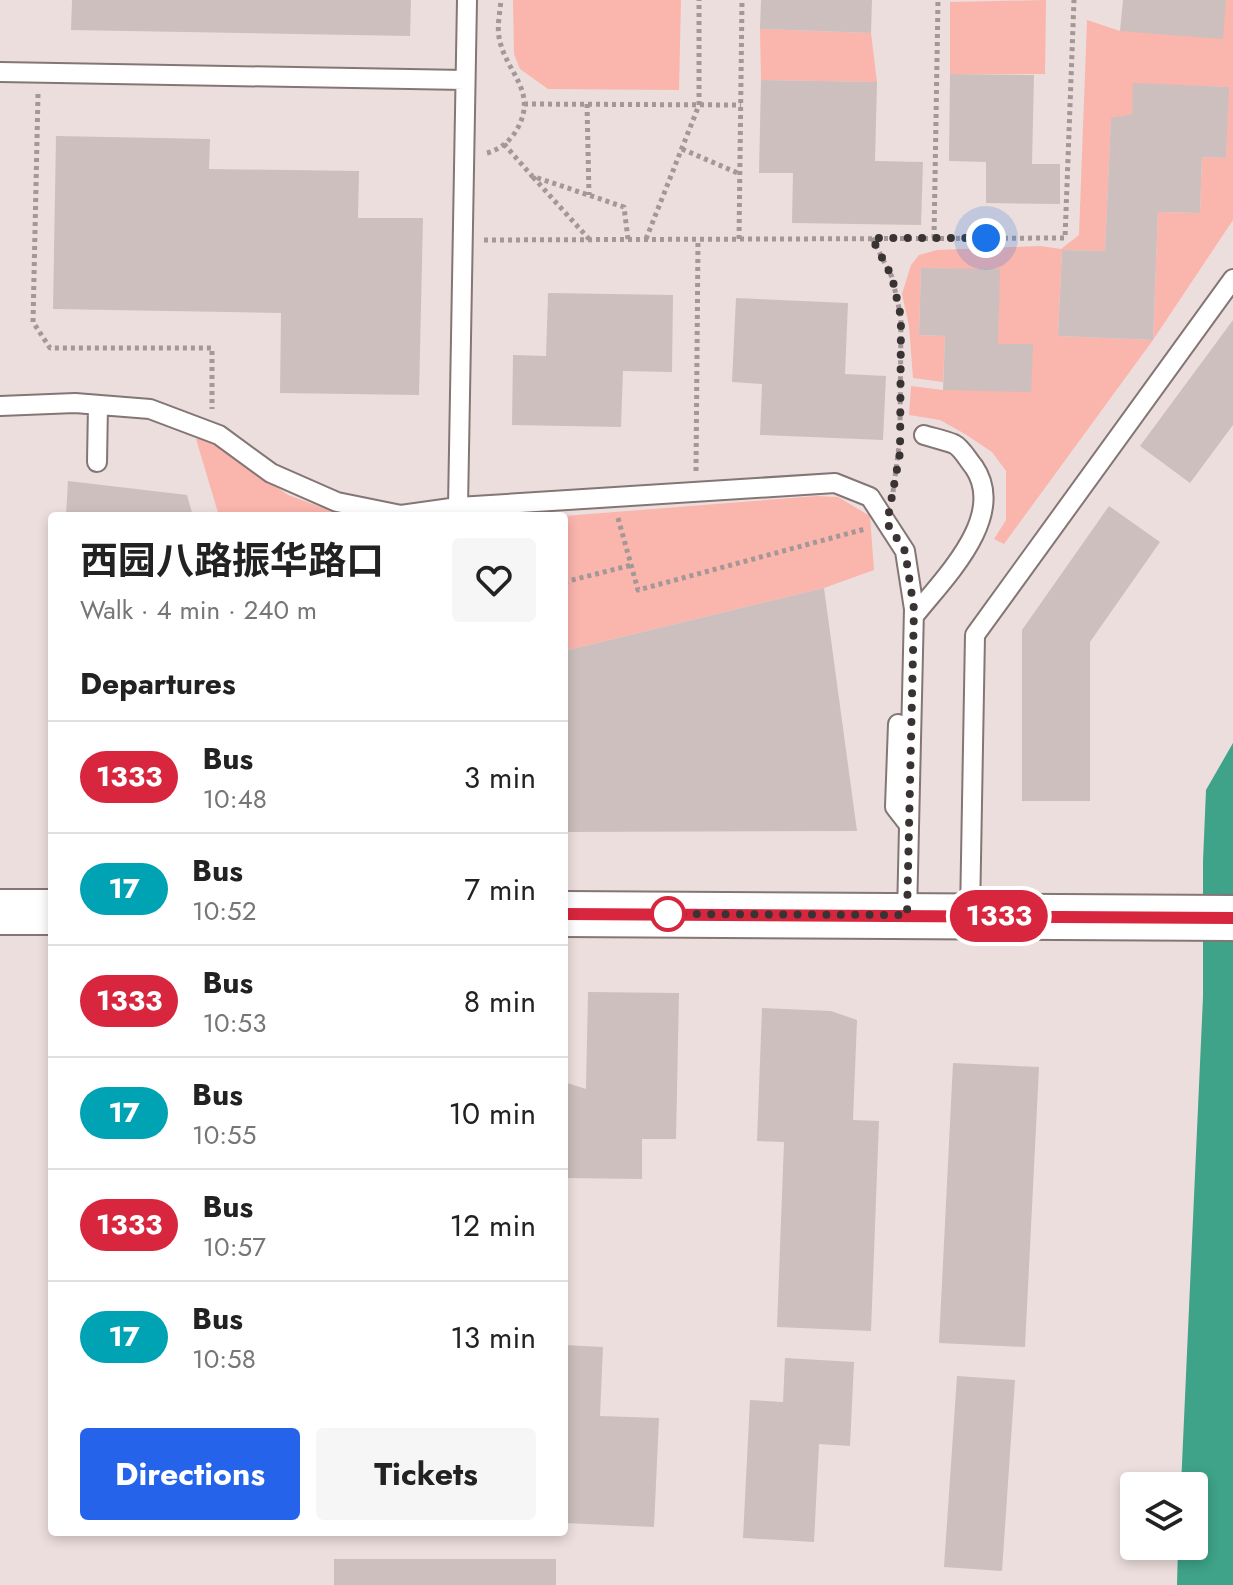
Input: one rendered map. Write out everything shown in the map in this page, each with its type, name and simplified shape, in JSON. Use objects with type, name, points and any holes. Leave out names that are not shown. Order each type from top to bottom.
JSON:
[{"type":"street","points":[[0,912],[48,912]]},
{"type":"street","points":[[568,914],[1233,918]]},
{"type":"lane","points":[[458,507],[467,0]]},
{"type":"lane","points":[[0,72],[465,80]]},
{"type":"lane","points":[[970,915],[975,635],[1233,279]]},
{"type":"lane","points":[[0,406],[75,403],[150,409],[219,435],[271,473],[337,502],[386,512]]},
{"type":"lane","points":[[97,462],[98,405]]},
{"type":"lane","points":[[914,616],[960,558],[978,528],[985,496],[977,471],[957,445],[924,435]]},
{"type":"lane","points":[[422,512],[458,507],[835,483],[870,497],[905,551],[914,616],[907,915]]},
{"type":"lane","points":[[898,724],[895,807],[909,825]]},
{"type":"path","points":[[464,158],[494,151],[511,138],[519,125],[524,104],[522,86],[499,38],[501,0]]},
{"type":"path","points":[[646,239],[699,105],[699,0]]},
{"type":"path","points":[[739,239],[742,0]]},
{"type":"path","points":[[934,238],[938,0]]},
{"type":"path","points":[[463,240],[1065,238],[1074,0]]},
{"type":"path","points":[[38,73],[33,322],[50,348],[212,348],[212,434]]},
{"type":"path","points":[[524,104],[741,105]]},
{"type":"path","points":[[587,104],[589,195]]},
{"type":"path","points":[[504,144],[589,239]]},
{"type":"path","points":[[682,149],[740,174]]},
{"type":"path","points":[[532,176],[624,207],[628,239]]},
{"type":"path","points":[[612,498],[638,590],[887,523],[900,453],[901,317],[892,277],[872,238]]},
{"type":"path","points":[[696,492],[698,239]]},
{"type":"path","points":[[568,581],[632,565]]},
{"type":"shaded area","points":[[513,0],[681,0],[679,90],[548,89],[520,69],[514,54]]},
{"type":"shaded area","points":[[1046,0],[1045,74],[950,74],[950,2]]},
{"type":"shaded area","points":[[1233,0],[1233,220],[1153,340],[1004,544],[994,539],[1006,520],[1006,471],[992,452],[965,434],[940,420],[909,415],[911,386],[943,390],[1033,345],[998,344],[999,270],[921,268],[919,335],[945,336],[943,382],[913,378],[909,326],[902,294],[911,265],[919,255],[937,250],[1040,246],[1061,249],[1079,235],[1087,20],[1120,31]],"holes":[[[1134,84],[1228,87],[1226,158],[1202,157],[1200,213],[1158,212],[1153,340],[1058,336],[1062,250],[1105,251],[1111,119],[1132,114]]]},
{"type":"shaded area","points":[[760,29],[871,33],[877,82],[761,80]]},
{"type":"shaded area","points":[[196,439],[207,439],[288,495],[334,512],[218,512]]},
{"type":"shaded area","points":[[817,496],[838,497],[870,516],[874,570],[824,588],[568,650],[568,516]]},
{"type":"shaded area","points":[[1233,743],[1233,1585],[1177,1585],[1178,1560],[1208,1560],[1208,1472],[1182,1472],[1203,997],[1206,790]]},
{"type":"building","points":[[72,0],[411,0],[410,36],[71,30]]},
{"type":"building","points":[[761,0],[872,0],[871,33],[760,29]]},
{"type":"building","points":[[1123,0],[1226,0],[1223,39],[1120,31]]},
{"type":"building","points":[[950,74],[1034,75],[1032,164],[1060,164],[1060,204],[986,203],[986,162],[949,161]]},
{"type":"building","points":[[761,80],[877,82],[875,161],[923,162],[921,225],[792,223],[793,173],[759,173]]},
{"type":"building","points":[[1133,83],[1229,87],[1226,158],[1202,157],[1200,213],[1158,212],[1153,340],[1058,336],[1062,250],[1105,251],[1111,118],[1132,114]]},
{"type":"building","points":[[56,136],[210,139],[209,169],[359,171],[358,218],[423,218],[419,395],[280,393],[281,313],[53,309]]},
{"type":"building","points":[[921,268],[1000,269],[998,344],[1033,344],[1031,392],[943,390],[945,336],[919,335]]},
{"type":"building","points":[[548,293],[673,295],[672,372],[623,371],[621,427],[512,425],[513,355],[546,356]]},
{"type":"building","points":[[736,298],[848,303],[845,374],[886,376],[883,440],[760,435],[762,384],[732,382]]},
{"type":"building","points":[[1233,320],[1233,425],[1190,483],[1140,446]]},
{"type":"building","points":[[68,481],[187,495],[192,512],[66,512]]},
{"type":"building","points":[[1109,506],[1160,542],[1090,642],[1090,801],[1022,801],[1022,630]]},
{"type":"building","points":[[824,588],[857,831],[568,832],[568,650]]},
{"type":"building","points":[[588,992],[679,993],[676,1139],[642,1139],[642,1179],[568,1178],[568,1083],[586,1089]]},
{"type":"building","points":[[762,1008],[831,1011],[857,1020],[853,1120],[879,1121],[871,1331],[777,1327],[784,1142],[757,1141]]},
{"type":"building","points":[[953,1063],[1039,1067],[1025,1347],[939,1343]]},
{"type":"building","points":[[568,1345],[603,1347],[600,1416],[659,1418],[654,1527],[568,1523]]},
{"type":"building","points":[[785,1358],[854,1362],[850,1446],[819,1444],[814,1542],[743,1538],[750,1400],[783,1402]]},
{"type":"building","points":[[957,1376],[1015,1380],[1002,1571],[944,1567]]},
{"type":"building","points":[[334,1559],[556,1559],[556,1585],[334,1585]]},
{"type":"bus line","name":"1333","points":[[568,914],[1233,918]]},
{"type":"route","points":[[668,914],[907,915],[914,609],[905,551],[887,523],[900,453],[901,317],[892,277],[872,238],[986,238]]}]
